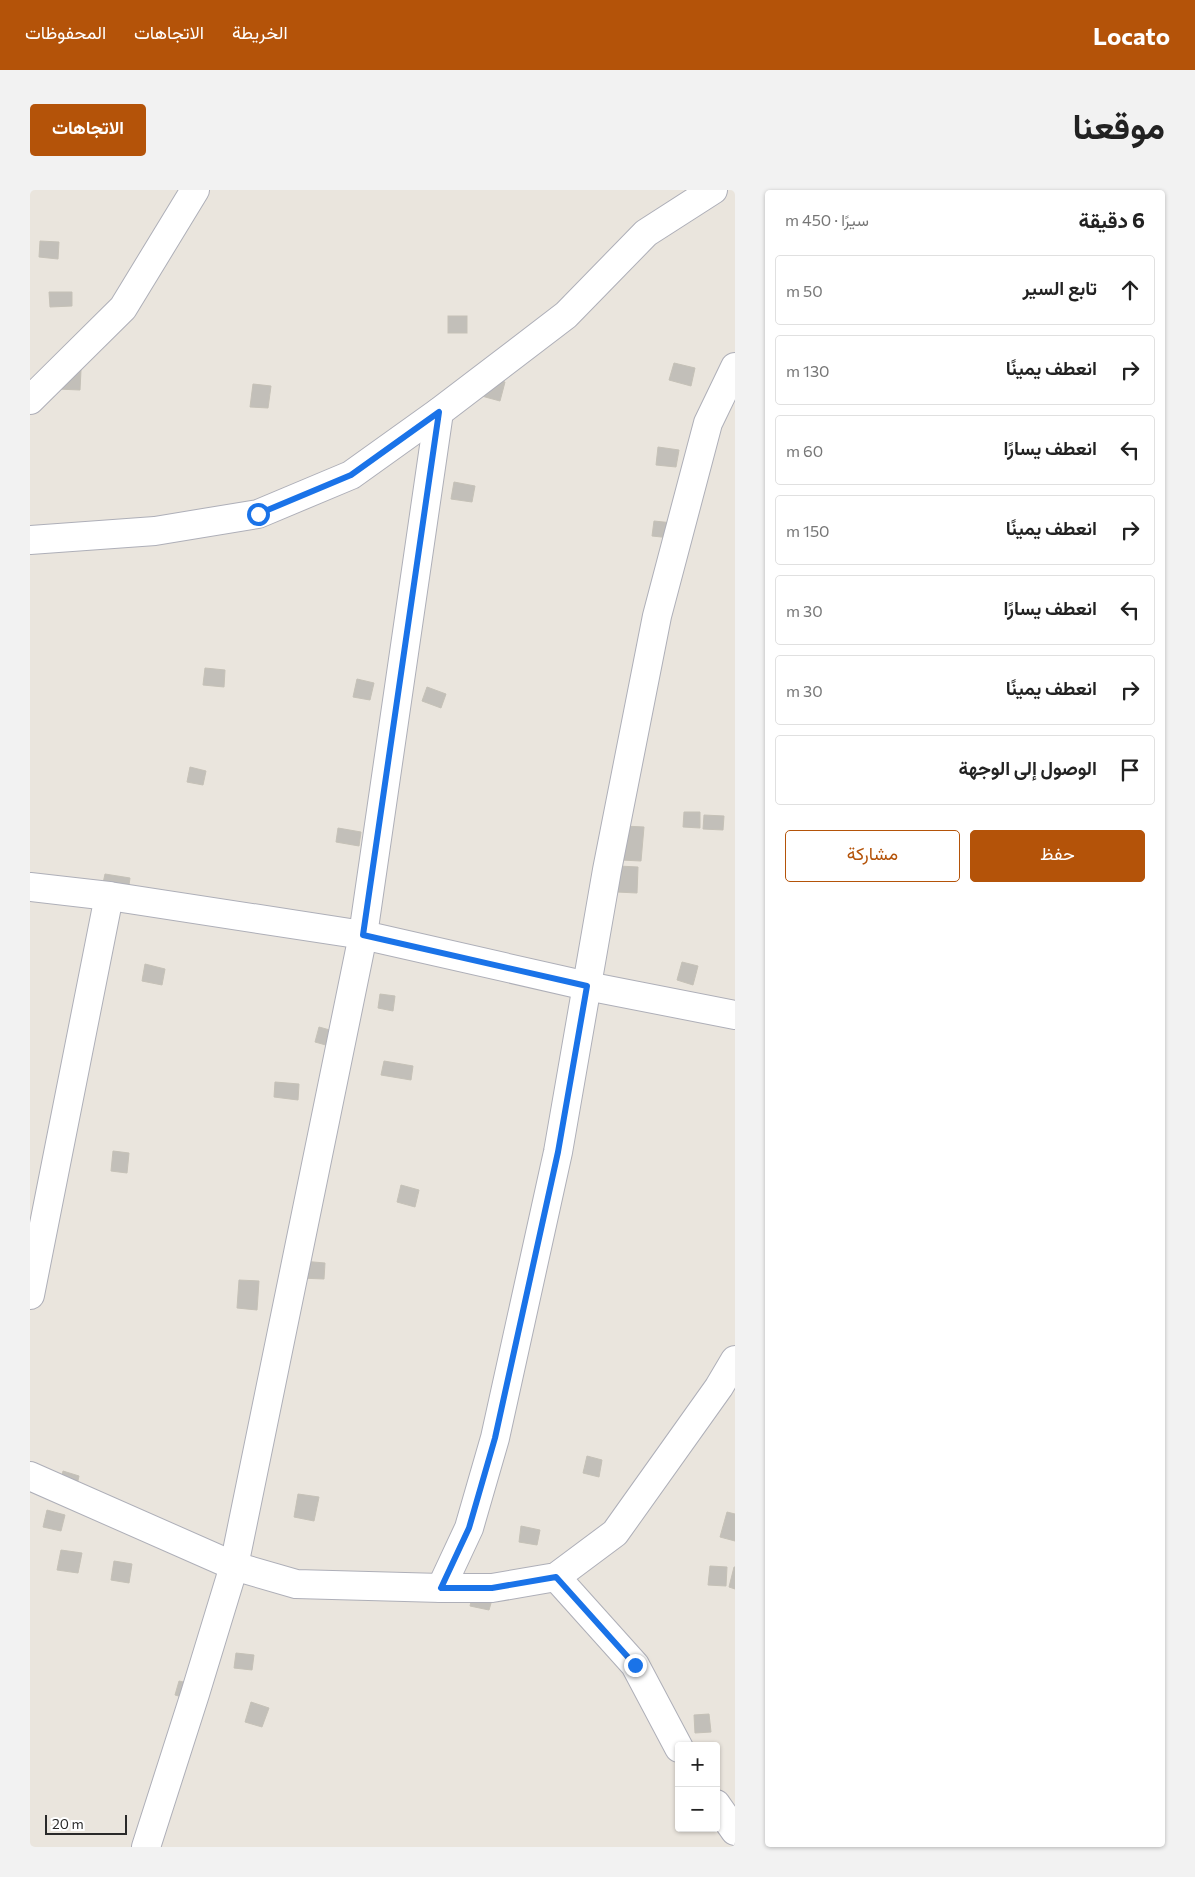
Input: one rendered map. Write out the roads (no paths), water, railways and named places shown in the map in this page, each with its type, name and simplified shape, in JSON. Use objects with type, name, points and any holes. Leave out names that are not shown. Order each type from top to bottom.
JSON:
[{"type":"street","points":[[30,400],[123,308],[195,190]]},
{"type":"street","points":[[30,540],[154,531],[258,514],[351,475],[439,412],[566,316],[646,233],[713,190]]},
{"type":"street","points":[[441,1588],[469,1528],[495,1438],[558,1152],[608,870],[657,616],[708,423],[735,367]]},
{"type":"street","points":[[146,1847],[234,1566],[363,935],[439,412]]},
{"type":"street","points":[[30,888],[109,896],[363,935],[587,986],[735,1015]]},
{"type":"street","points":[[30,1295],[109,896]]},
{"type":"street","points":[[30,1476],[234,1566],[296,1584],[492,1588],[556,1577],[615,1533],[719,1387],[735,1360]]},
{"type":"street","points":[[556,1577],[635,1665],[676,1742]]},
{"type":"street","points":[[720,1810],[735,1831]]}]
